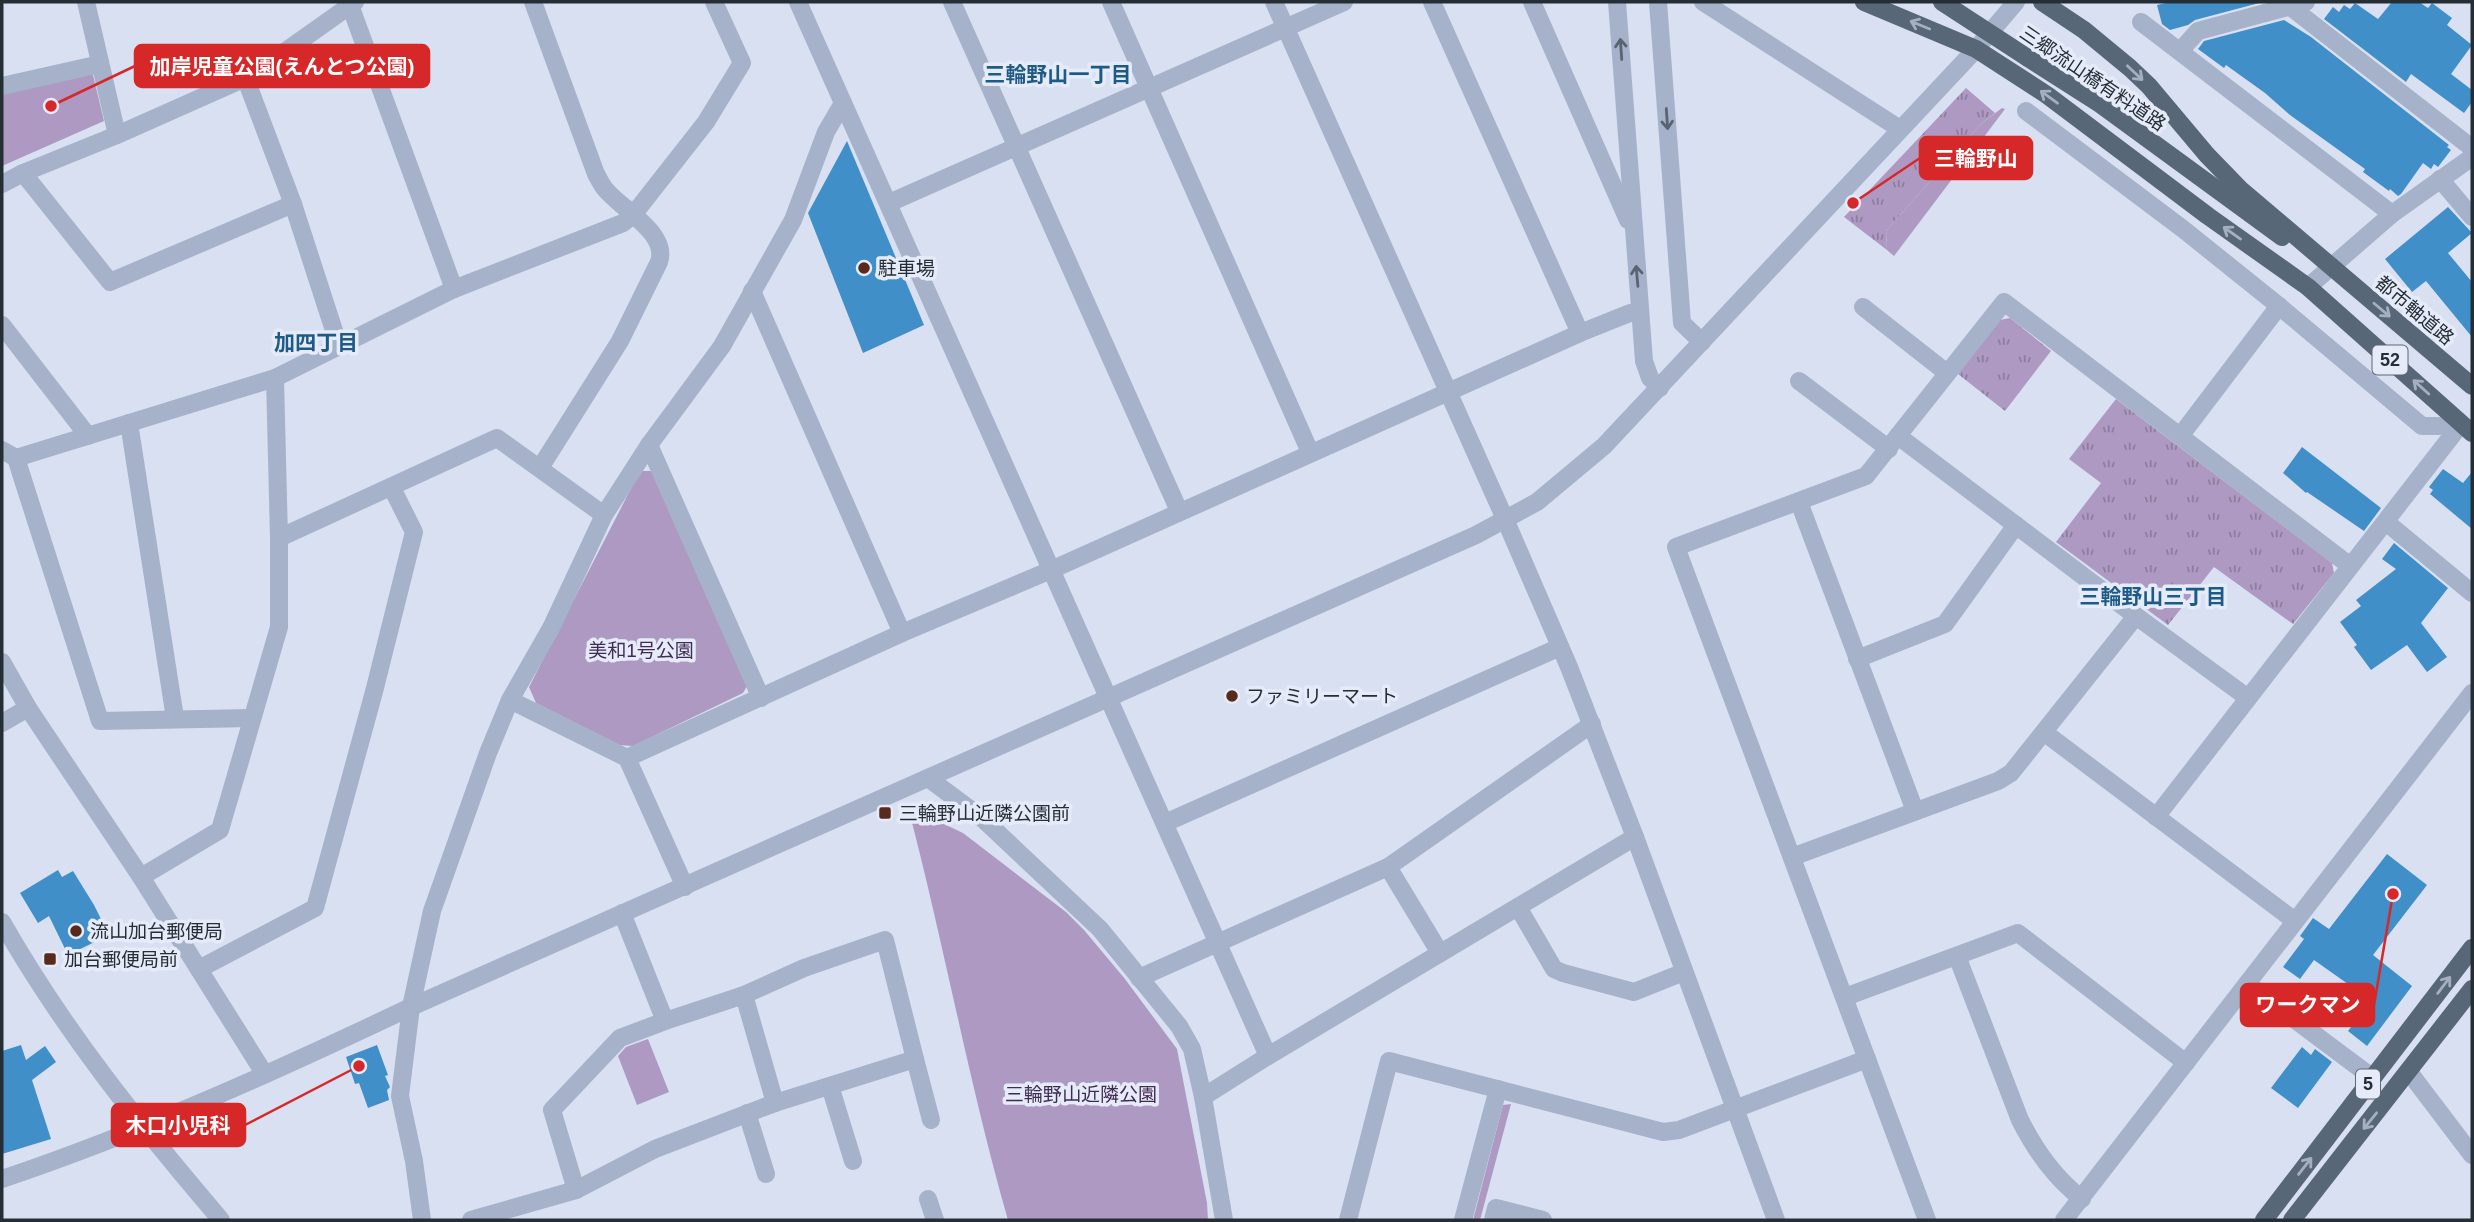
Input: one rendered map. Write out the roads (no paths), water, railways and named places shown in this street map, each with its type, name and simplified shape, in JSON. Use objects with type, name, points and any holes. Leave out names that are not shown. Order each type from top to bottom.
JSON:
[{"type":"main road","points":[[1864,2],[1976,49],[2047,95],[2308,287]]},
{"type":"main road","name":"三郷流山橋有料道路","points":[[1942,2],[2100,104],[2266,227],[2330,266]]},
{"type":"main road","points":[[2042,2],[2084,30],[2130,68],[2240,189],[2330,266]]},
{"type":"main road","name":"三郷流山橋有料道路","points":[[2184,167],[2261,236],[2308,287]]},
{"type":"main road","name":"都市軸道路","points":[[2330,266],[2472,386]]},
{"type":"main road","name":"52","points":[[2308,287],[2467,428]]},
{"type":"main road","name":"5","points":[[2264,1220],[2472,948]]},
{"type":"main road","name":"5","points":[[2292,1220],[2472,989]]},
{"type":"street","points":[[86,2],[117,135]]},
{"type":"street","points":[[533,2],[596,174],[606,190],[658,241],[662,253],[620,341],[540,468]]},
{"type":"street","points":[[252,718],[100,721],[9,454],[88,436],[275,378],[454,289],[610,230],[633,215],[706,122],[742,63],[714,2]]},
{"type":"street","points":[[798,2],[1268,1056]]},
{"type":"street","points":[[952,2],[1179,511]]},
{"type":"street","points":[[1111,2],[1310,452]]},
{"type":"street","points":[[1274,2],[1505,519],[1592,724],[1776,1220]]},
{"type":"street","points":[[889,203],[1344,2]]},
{"type":"street","points":[[1432,2],[1580,333]]},
{"type":"street","points":[[1532,2],[1633,232]]},
{"type":"street","points":[[1617,2],[1644,361],[1650,378],[1660,388]]},
{"type":"street","points":[[1658,2],[1682,323],[1702,342]]},
{"type":"street","points":[[1703,2],[1900,129]]},
{"type":"street","points":[[2,1179],[142,1127],[1476,535],[1537,502],[1604,446],[1660,388],[1976,49],[2016,2]]},
{"type":"street","points":[[2180,51],[2199,31],[2306,2]]},
{"type":"street","points":[[2,184],[245,77],[352,3],[454,289]]},
{"type":"street","points":[[2288,5],[2472,148]]},
{"type":"street","points":[[2141,22],[2392,214]]},
{"type":"street","points":[[2,86],[100,64]]},
{"type":"street","points":[[245,77],[293,204],[339,346]]},
{"type":"street","points":[[422,1220],[414,1161],[400,1096],[411,1007],[432,911],[488,753],[510,701],[551,628],[604,515],[649,445],[722,346],[793,220],[826,132],[843,103]]},
{"type":"street","points":[[2026,111],[2183,229],[2422,426],[2440,426]]},
{"type":"street","points":[[2308,287],[2392,214],[2472,157]]},
{"type":"street","points":[[23,173],[110,282],[293,204]]},
{"type":"street","points":[[2440,179],[2472,217]]},
{"type":"street","points":[[752,291],[902,632]]},
{"type":"street","points":[[1927,1220],[1676,547],[1866,476],[2004,302],[2350,565]]},
{"type":"street","points":[[2181,435],[2279,306]]},
{"type":"street","points":[[1863,307],[1947,373]]},
{"type":"street","points":[[627,758],[902,632],[1051,570],[1580,333],[1630,313],[1640,313]]},
{"type":"street","points":[[2,325],[88,436]]},
{"type":"street","points":[[141,877],[220,830],[279,627],[275,378]]},
{"type":"street","points":[[1799,381],[2016,525],[2248,698]]},
{"type":"street","points":[[129,423],[175,718]]},
{"type":"street","points":[[2156,817],[2350,565],[2467,428]]},
{"type":"street","points":[[279,538],[497,438],[604,515]]},
{"type":"street","points":[[649,445],[761,698]]},
{"type":"street","points":[[199,969],[315,908],[414,532],[392,488]]},
{"type":"street","points":[[1798,502],[1915,811]]},
{"type":"street","points":[[2386,522],[2472,593]]},
{"type":"street","points":[[1857,659],[1945,624],[2016,525]]},
{"type":"street","points":[[1792,857],[1998,781],[2011,773],[2136,616]]},
{"type":"street","points":[[1165,823],[1560,647]]},
{"type":"street","points":[[2,662],[28,708],[141,877],[264,1073]]},
{"type":"street","points":[[2064,1220],[2472,693]]},
{"type":"street","points":[[510,701],[627,758],[685,887]]},
{"type":"street","points":[[2,723],[28,708]]},
{"type":"street","points":[[1139,978],[1388,867],[1592,724]]},
{"type":"street","points":[[2045,733],[2295,921]]},
{"type":"street","points":[[928,778],[983,819],[1100,929],[1179,1026],[1192,1049],[1224,1220]]},
{"type":"street","points":[[1203,1097],[1635,837]]},
{"type":"street","points":[[1388,867],[1440,953]]},
{"type":"street","points":[[1518,907],[1554,969],[1563,973],[1633,992],[1684,972]]},
{"type":"street","points":[[622,913],[665,1021]]},
{"type":"street","points":[[2,922],[53,1004],[142,1127],[221,1220]]},
{"type":"street","points":[[1845,997],[2018,933],[2186,1063]]},
{"type":"street","points":[[576,1190],[552,1110],[620,1038],[744,995],[804,968],[885,940],[931,1120]]},
{"type":"street","points":[[1957,956],[2029,1138],[2056,1176],[2082,1199]]},
{"type":"street","points":[[2247,985],[2373,1078]]},
{"type":"street","points":[[744,995],[775,1102]]},
{"type":"street","points":[[471,1220],[576,1190],[655,1149],[775,1102],[915,1059]]},
{"type":"street","points":[[1348,1220],[1389,1061],[1663,1132],[1679,1130],[1735,1110],[1867,1059]]},
{"type":"street","points":[[2409,1072],[2472,1155]]},
{"type":"street","points":[[830,1086],[853,1161]]},
{"type":"street","points":[[1464,1220],[1498,1089]]},
{"type":"street","points":[[747,1114],[766,1174]]},
{"type":"street","points":[[928,1199],[935,1220]]},
{"type":"street","points":[[1493,1220],[1496,1208],[1543,1220]]},
{"type":"place","name":"加岸児童公園(えんとつ公園)","points":[[51,106]]},
{"type":"place","name":"三輪野山","points":[[1853,203]]},
{"type":"place","name":"駐車場","points":[[864,268]]},
{"type":"place","name":"ファミリーマート","points":[[1232,696]]},
{"type":"place","name":"三輪野山近隣公園前","points":[[885,813]]},
{"type":"place","name":"ワークマン","points":[[2393,894]]},
{"type":"place","name":"流山加台郵便局","points":[[76,931]]},
{"type":"place","name":"加台郵便局前","points":[[50,959]]},
{"type":"place","name":"木口小児科","points":[[359,1066]]},
{"type":"district","name":"三輪野山一丁目","points":[[1058,75]]},
{"type":"district","name":"加四丁目","points":[[316,343]]},
{"type":"district","name":"三輪野山三丁目","points":[[2153,597]]},
{"type":"park label","name":"美和1号公園","points":[[641,650]]},
{"type":"park label","name":"三輪野山近隣公園","points":[[1081,1094]]}]
